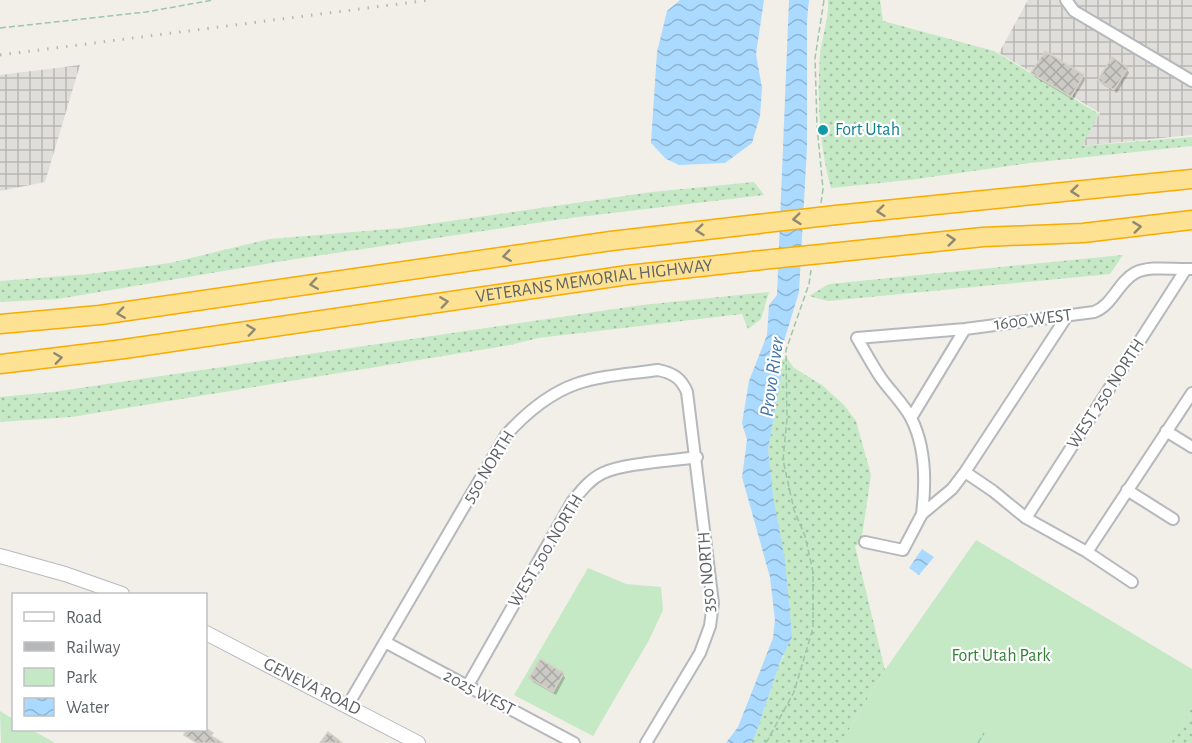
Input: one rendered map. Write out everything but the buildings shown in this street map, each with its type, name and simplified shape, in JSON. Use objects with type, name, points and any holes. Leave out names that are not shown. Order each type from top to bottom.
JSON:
[{"type":"highway","name":"VETERANS MEMORIAL HIGHWAY","points":[[0,324],[100,315],[611,241],[758,224],[828,212],[1192,179]]},
{"type":"highway","name":"VETERANS MEMORIAL HIGHWAY","points":[[0,364],[124,349],[628,275],[983,237],[1083,233],[1192,220]]},
{"type":"main road","points":[[0,556],[65,574],[119,593]]},
{"type":"main road","name":"GENEVA ROAD","points":[[207,634],[418,743]]},
{"type":"street","points":[[1066,0],[1074,11],[1192,81]]},
{"type":"street","name":"1600 WEST","points":[[911,418],[881,377],[857,338],[1066,316],[1100,309],[1137,272],[1147,269],[1189,269]]},
{"type":"street","name":"WEST 250 NORTH","points":[[1026,518],[1189,269]]},
{"type":"street","points":[[922,514],[952,489],[965,472],[1066,316]]},
{"type":"street","points":[[865,542],[903,550],[922,514],[925,488],[923,457],[911,418],[965,328]]},
{"type":"street","name":"550 NORTH","points":[[348,705],[506,435],[524,415],[574,385],[658,370],[667,372],[682,380],[687,392],[697,458]]},
{"type":"street","points":[[1087,552],[1192,393]]},
{"type":"street","points":[[1166,431],[1192,447]]},
{"type":"street","name":"WEST 500 NORTH","points":[[467,687],[572,502],[587,484],[602,473],[617,469],[697,458]]},
{"type":"street","name":"350 NORTH","points":[[646,743],[700,653],[710,626],[712,588],[697,458]]},
{"type":"street","points":[[965,472],[1026,518],[1087,552],[1132,582]]},
{"type":"street","points":[[1127,490],[1173,519]]},
{"type":"street","name":"2025 WEST","points":[[385,642],[574,743]]},
{"type":"path","points":[[0,28],[146,12],[213,0]]},
{"type":"path","points":[[824,0],[815,58],[817,126],[823,189],[828,212]]},
{"type":"path","points":[[766,743],[794,692],[813,628],[813,573],[805,536],[794,510],[783,460],[787,419],[786,350],[809,284],[812,263]]},
{"type":"path","points":[[978,743],[984,733]]},
{"type":"shaded area","points":[[1028,0],[1192,0],[1192,135],[1081,146],[1100,113],[999,53]]},
{"type":"shaded area","points":[[80,65],[45,182],[0,191],[0,75]]},
{"type":"green space","points":[[828,0],[880,0],[883,21],[994,51],[1099,114],[1082,146],[1192,137],[1192,146],[1030,163],[831,188],[821,139],[819,105],[820,55]]},
{"type":"green space","points":[[754,182],[764,195],[570,218],[289,260],[58,299],[0,302],[0,281],[90,274],[170,263],[270,239],[402,228],[652,192]]},
{"type":"green space","points":[[1123,255],[1110,274],[828,301],[809,296],[829,284]]},
{"type":"green space","points":[[769,292],[761,319],[748,329],[742,314],[538,338],[510,345],[71,417],[0,422],[0,397],[53,392],[642,305]]},
{"type":"green space","points":[[787,358],[794,368],[822,385],[844,405],[856,421],[871,475],[861,543],[855,546],[885,670],[841,743],[750,743],[755,736],[784,656],[768,449],[781,377],[781,360]]},
{"type":"green space","name":"Fort Utah Park","points":[[976,540],[1192,669],[1192,707],[1171,743],[841,743],[885,670]]},
{"type":"green space","points":[[588,568],[626,584],[661,587],[663,610],[649,640],[593,736],[514,695]]},
{"type":"green space","points":[[1192,707],[1192,743],[1171,743]]},
{"type":"green space","points":[[0,711],[12,718],[12,731],[34,731],[55,743],[1,743]]},
{"type":"water","points":[[680,0],[764,0],[756,54],[762,88],[760,116],[752,143],[725,163],[679,165],[666,159],[651,143],[657,52],[667,11]]},
{"type":"water","name":"Provo River","points":[[789,0],[809,0],[807,147],[799,292],[781,351],[781,377],[768,449],[773,496],[785,560],[792,637],[780,662],[755,736],[750,743],[726,743],[738,727],[773,638],[775,620],[770,577],[742,477],[747,440],[742,423],[749,381],[767,335],[769,305],[777,295]]},
{"type":"water","points":[[922,549],[934,557],[919,575],[909,568]]},
{"type":"railway","points":[[0,55],[430,0]]},
{"type":"place","name":"Fort Utah","points":[[823,130]]}]
